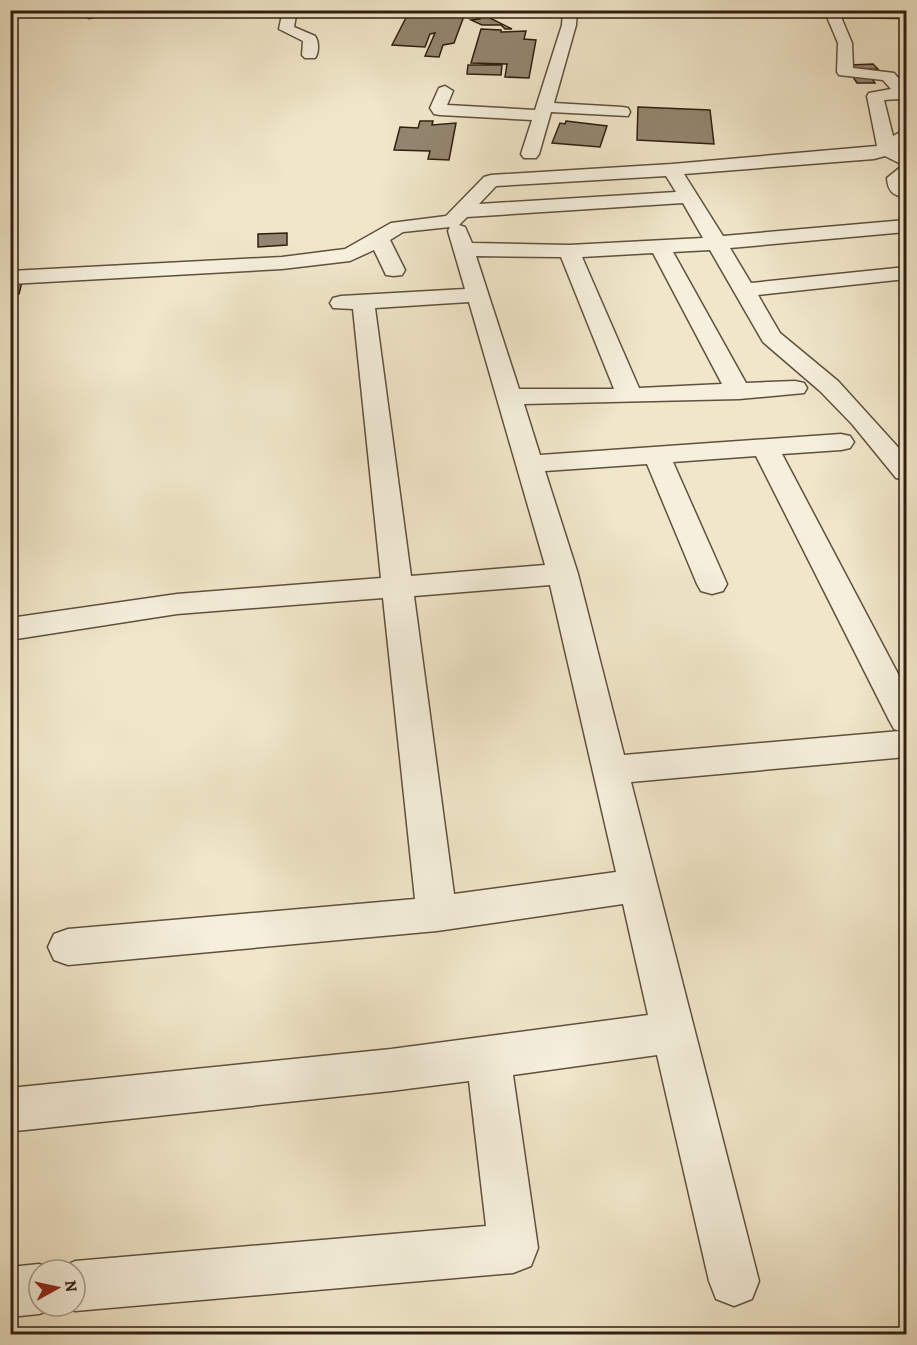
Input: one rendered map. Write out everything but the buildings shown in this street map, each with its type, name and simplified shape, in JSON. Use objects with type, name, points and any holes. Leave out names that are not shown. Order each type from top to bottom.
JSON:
[{"type":"street","points":[[290,10],[286,29],[310,39],[310,56]]},
{"type":"street","points":[[658,10],[906,14]]},
{"type":"street","points":[[736,10],[751,13]]},
{"type":"street","points":[[833,14],[845,43],[844,72],[888,76],[906,94]]},
{"type":"street","points":[[530,154],[575,16]]},
{"type":"street","points":[[445,91],[438,108],[440,110],[622,112]]},
{"type":"street","points":[[906,94],[875,96],[887,149],[906,161]]},
{"type":"street","points":[[881,121],[906,120]]},
{"type":"street","points":[[461,230],[491,181],[874,154],[887,149],[906,134]]},
{"type":"street","points":[[672,170],[771,337],[829,386],[861,419],[906,472]]},
{"type":"street","points":[[906,170],[896,178],[897,188],[906,192]]},
{"type":"street","points":[[461,230],[687,197]]},
{"type":"street","points":[[10,279],[294,262],[350,255],[398,227],[452,221],[461,230],[477,295],[563,574],[734,1281]]},
{"type":"street","points":[[461,230],[569,251],[717,243],[906,226]]},
{"type":"street","points":[[379,238],[394,270]]},
{"type":"street","points":[[660,247],[739,392]]},
{"type":"street","points":[[569,251],[630,396]]},
{"type":"street","points":[[745,290],[906,273]]},
{"type":"street","points":[[437,914],[397,587],[351,302],[477,295]]},
{"type":"street","points":[[509,398],[630,396],[795,388]]},
{"type":"street","points":[[530,464],[841,442]]},
{"type":"street","points":[[765,447],[906,720]]},
{"type":"street","points":[[657,455],[712,584]]},
{"type":"street","points":[[10,629],[177,604],[563,574]]},
{"type":"street","points":[[611,770],[906,744]]},
{"type":"street","points":[[68,947],[437,914],[639,885]]},
{"type":"street","points":[[16,1108],[391,1070],[674,1032]]},
{"type":"street","points":[[87,1285],[513,1248],[488,1057]]},
{"type":"street","points":[[10,1292],[27,1290]]}]
